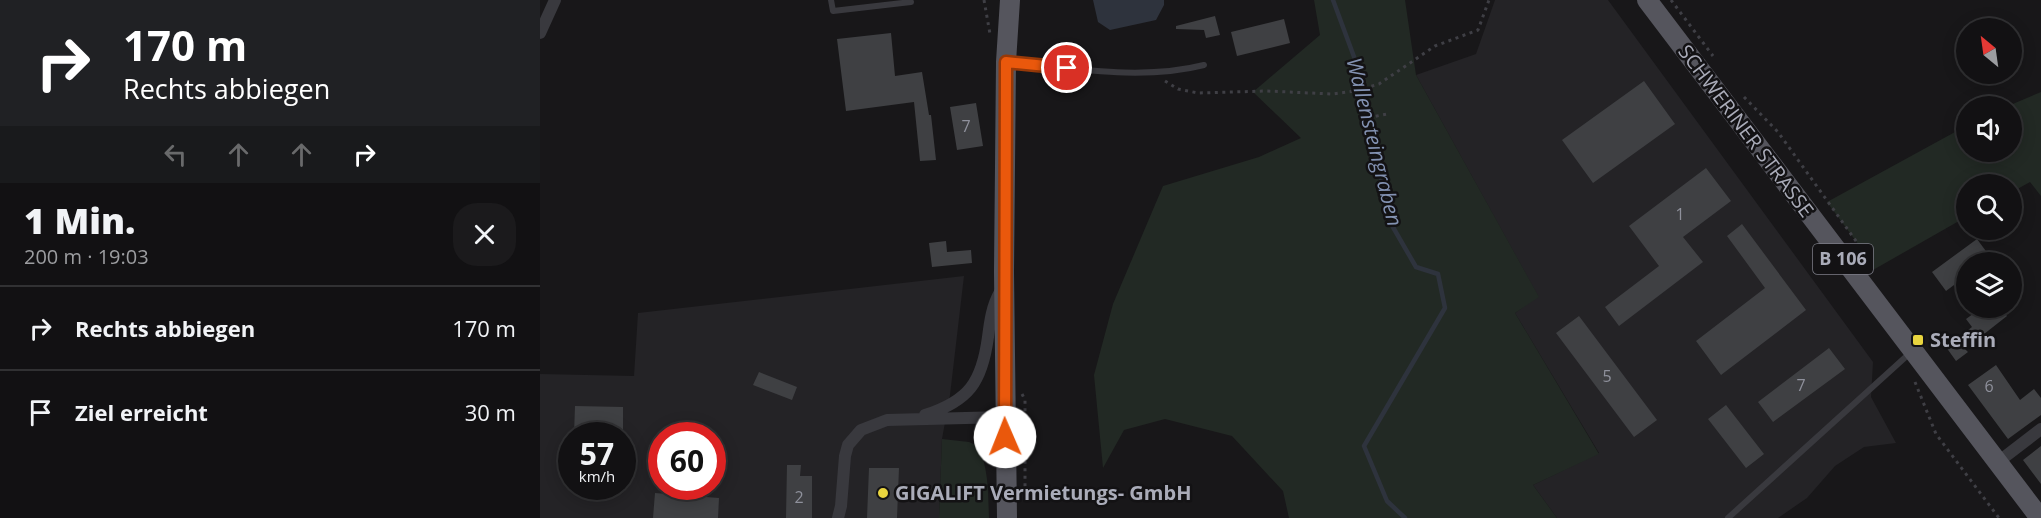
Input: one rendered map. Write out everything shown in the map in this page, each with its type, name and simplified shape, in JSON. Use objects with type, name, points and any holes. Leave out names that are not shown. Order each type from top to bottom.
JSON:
[{"type":"main road","points":[[1007,518],[1004,283],[1006,62],[1010,0]]},
{"type":"main road","name":"SCHWERINER STRASSE","points":[[1647,0],[2040,518]]},
{"type":"street","points":[[540,33],[555,0]]},
{"type":"street","points":[[916,419],[950,406],[973,388],[986,357],[991,315],[1004,283]]},
{"type":"street","points":[[838,518],[845,456],[848,445],[861,430],[879,422],[1005,417]]},
{"type":"street","points":[[1998,462],[2041,429]]},
{"type":"lane","points":[[831,0],[833,11],[910,2],[910,0]]},
{"type":"lane","points":[[1006,62],[1108,71],[1154,72],[1204,65]]},
{"type":"lane","points":[[1728,518],[1912,351]]},
{"type":"path","points":[[1154,72],[1178,89],[1198,93],[1268,91],[1332,94],[1354,91],[1379,84],[1435,46],[1479,30],[1489,0]]},
{"type":"path","points":[[1361,120],[1387,114]]},
{"type":"shaded area","points":[[1093,0],[1164,0],[1164,5],[1156,20],[1110,30],[1098,22]]},
{"type":"shaded area","points":[[1314,0],[1405,0],[1416,75],[1539,297],[1515,313],[1599,454],[1533,485],[1557,518],[1289,518],[1283,491],[1232,436],[1165,419],[1124,430],[1103,468],[1094,375],[1113,304],[1163,186],[1259,157],[1301,138],[1253,92],[1320,35]]},
{"type":"shaded area","points":[[1495,0],[1608,0],[1873,362],[1871,397],[1896,443],[1864,447],[1835,466],[1807,498],[1778,518],[1557,518],[1533,485],[1599,453],[1515,313],[1538,296],[1416,75],[1476,54]]},
{"type":"shaded area","points":[[2041,92],[2041,196],[2030,182],[2022,186],[2022,174],[1956,174],[1956,223],[1866,274],[1861,248],[1827,202],[1956,131],[1956,162],[2022,162],[2022,100]]},
{"type":"shaded area","points":[[964,276],[950,395],[942,439],[939,518],[540,518],[540,374],[634,376],[638,313]]},
{"type":"shaded area","points":[[942,439],[969,442],[978,446],[986,472],[989,518],[939,518]]},
{"type":"building","points":[[1215,16],[1220,35],[1206,38],[1204,30],[1176,29],[1176,26]]},
{"type":"building","points":[[1284,19],[1290,43],[1237,56],[1231,32]]},
{"type":"building","points":[[891,33],[895,76],[922,72],[929,115],[931,115],[936,160],[920,161],[914,102],[846,111],[837,39]]},
{"type":"building","points":[[1644,81],[1675,124],[1593,183],[1562,140]]},
{"type":"building","points":[[976,103],[983,146],[957,150],[950,107]]},
{"type":"building","points":[[1706,168],[1731,201],[1683,237],[1703,262],[1619,326],[1605,307],[1659,266],[1629,226]]},
{"type":"building","points":[[1742,224],[1806,310],[1721,375],[1696,341],[1765,288],[1727,236]]},
{"type":"building","points":[[1978,240],[1987,252],[1959,252]]},
{"type":"building","points":[[946,241],[947,252],[971,250],[972,263],[932,267],[929,243]]},
{"type":"building","points":[[1956,254],[1956,284],[1946,291],[1932,272]]},
{"type":"building","points":[[1579,316],[1657,420],[1634,437],[1556,333]]},
{"type":"building","points":[[2004,318],[1965,349],[1968,352],[1956,361],[1946,347],[1972,327],[1966,319]]},
{"type":"building","points":[[1829,348],[1845,369],[1773,422],[1758,402]]},
{"type":"building","points":[[1996,365],[2020,400],[2034,389],[2041,398],[2041,415],[2008,439],[1968,385]]},
{"type":"building","points":[[759,372],[797,387],[792,400],[753,385]]},
{"type":"building","points":[[1726,405],[1764,454],[1746,468],[1708,419]]},
{"type":"building","points":[[575,406],[623,407],[623,422],[574,422]]},
{"type":"building","points":[[2041,446],[2041,484],[2023,460]]},
{"type":"building","points":[[787,465],[801,465],[800,476],[812,476],[812,518],[786,518]]},
{"type":"building","name":"GIGALIFT Vermietungs- GmbH","points":[[869,468],[899,468],[897,518],[867,518]]},
{"type":"building","points":[[654,500],[719,500],[718,518],[653,518]]},
{"type":"waterway","name":"Wallensteingraben","points":[[1333,0],[1360,73],[1390,222],[1416,267],[1438,274],[1445,308],[1364,446],[1387,501],[1405,518]]},
{"type":"place","name":"Steffin","points":[[1918,340]]},
{"type":"place","name":"GIGALIFT Vermietungs- GmbH","points":[[883,493]]},
{"type":"route","points":[[1005,437],[1006,62],[1067,68]]}]
